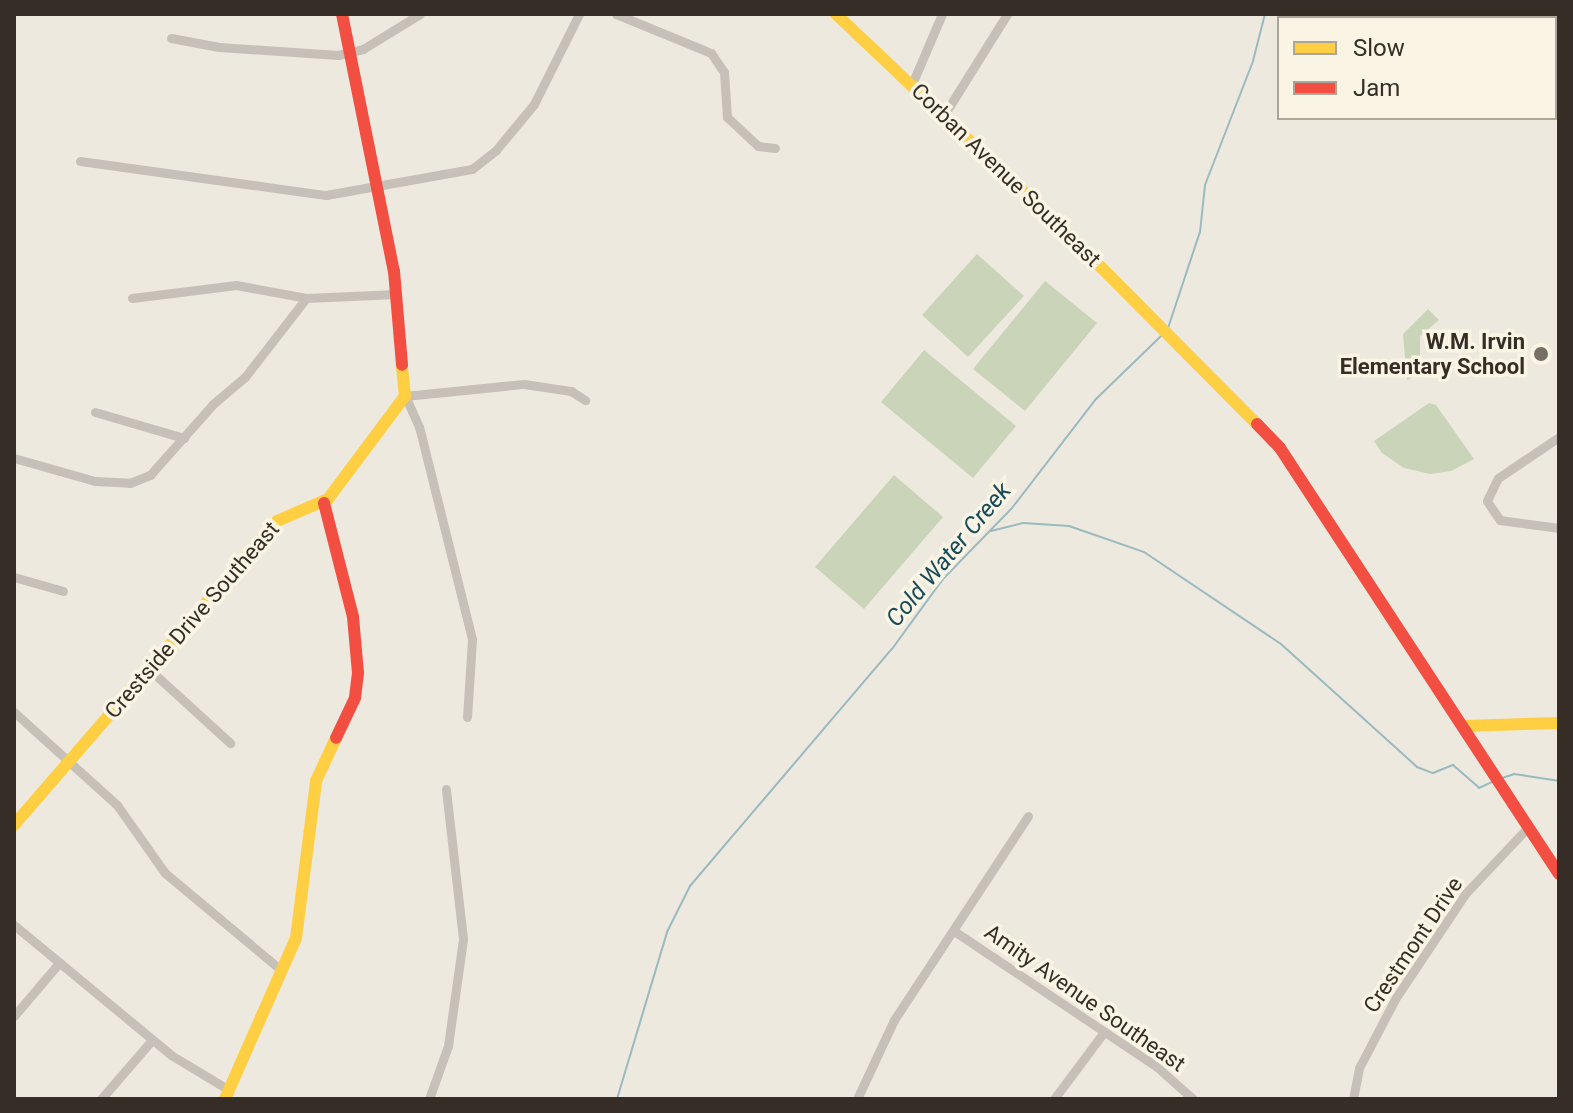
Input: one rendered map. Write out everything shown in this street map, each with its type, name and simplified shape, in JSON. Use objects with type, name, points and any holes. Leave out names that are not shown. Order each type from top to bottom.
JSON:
[{"type":"street","points":[[342,14],[397,294],[405,396],[419,427],[472,639],[467,717]]},
{"type":"street","points":[[171,38],[219,47],[349,53],[420,14]]},
{"type":"street","points":[[80,161],[326,195],[453,174],[485,162],[541,94],[579,14]]},
{"type":"street","points":[[616,14],[711,53],[724,72],[727,117],[758,146],[775,148]]},
{"type":"street","name":"Corban Avenue Southeast","points":[[836,14],[912,84],[1256,420],[1299,474],[1559,874]]},
{"type":"street","points":[[912,84],[942,14]]},
{"type":"street","points":[[944,115],[1007,14]]},
{"type":"street","points":[[132,298],[236,285],[306,298],[397,294]]},
{"type":"street","points":[[14,458],[95,481],[130,483],[157,470],[245,377],[306,298]]},
{"type":"street","points":[[14,925],[152,1040],[227,1094],[299,925],[316,781],[350,713],[358,673],[353,617],[324,503],[405,396],[524,384],[571,391],[585,400]]},
{"type":"street","points":[[95,412],[184,438]]},
{"type":"street","points":[[1559,437],[1498,478],[1487,501],[1500,520],[1559,528]]},
{"type":"street","name":"Crestside Drive Southeast","points":[[14,825],[277,521],[324,503]]},
{"type":"street","points":[[14,577],[63,591]]},
{"type":"street","points":[[149,669],[230,743]]},
{"type":"street","points":[[14,712],[117,805],[165,873],[281,970]]},
{"type":"street","points":[[1463,726],[1559,723]]},
{"type":"street","points":[[429,1099],[448,1046],[463,939],[446,789]]},
{"type":"street","points":[[857,1099],[894,1020],[1028,816]]},
{"type":"street","name":"Crestmont Drive","points":[[1353,1099],[1364,1055],[1403,987],[1465,894],[1529,826]]},
{"type":"street","name":"Amity Avenue Southeast","points":[[954,931],[1104,1032],[1193,1099]]},
{"type":"street","points":[[14,1016],[59,963]]},
{"type":"street","points":[[1054,1099],[1104,1032]]},
{"type":"street","points":[[101,1099],[152,1040]]},
{"type":"green space","points":[[977,254],[1024,296],[968,357],[922,315]]},
{"type":"green space","points":[[1045,281],[1097,323],[1025,411],[973,369]]},
{"type":"green space","points":[[1428,309],[1439,320],[1420,336],[1420,374],[1407,380],[1403,334]]},
{"type":"green space","points":[[924,350],[1016,426],[973,478],[881,402]]},
{"type":"green space","points":[[1429,403],[1436,405],[1474,459],[1451,471],[1430,474],[1404,468],[1382,453],[1374,441]]},
{"type":"green space","points":[[894,475],[943,517],[864,609],[815,567]]},
{"type":"waterway","name":"Cold Water Creek","points":[[1168,328],[1200,232],[1205,185],[1253,61],[1265,14]]},
{"type":"waterway","name":"Cold Water Creek","points":[[617,1099],[667,932],[690,886],[892,649],[943,579],[1012,508],[1096,399],[1161,336]]},
{"type":"waterway","points":[[991,531],[1023,523],[1069,526],[1144,552],[1281,644],[1417,767],[1433,773],[1453,765],[1479,788],[1492,782]]},
{"type":"waterway","points":[[1502,778],[1514,774],[1559,781]]},
{"type":"traffic: slow","points":[[836,14],[1075,241],[1257,424]]},
{"type":"traffic: slow","points":[[14,825],[277,521],[328,499],[405,396],[402,365]]},
{"type":"traffic: slow","points":[[1463,726],[1559,723]]},
{"type":"traffic: slow","points":[[225,1099],[296,938],[316,781],[336,738]]},
{"type":"traffic: jam","points":[[342,14],[394,271],[402,365]]},
{"type":"traffic: jam","points":[[1257,424],[1280,448],[1559,874]]},
{"type":"traffic: jam","points":[[324,503],[353,617],[358,673],[355,698],[336,738]]},
{"type":"place","name":"W.M. Irvin Elementary School","points":[[1541,354]]}]
